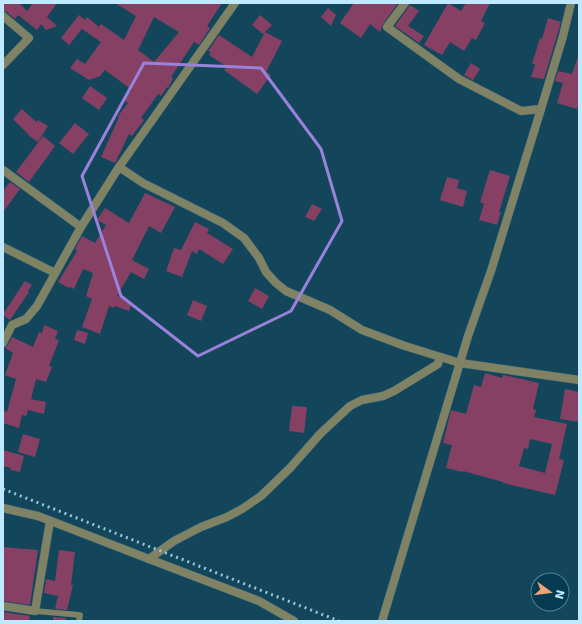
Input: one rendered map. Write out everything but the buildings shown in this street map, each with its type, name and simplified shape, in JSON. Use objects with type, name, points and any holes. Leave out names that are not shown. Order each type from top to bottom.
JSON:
[{"type":"street","points":[[3,326],[12,325],[26,319],[37,306],[54,273],[81,227],[119,167],[235,3]]},
{"type":"street","points":[[405,3],[387,27],[460,79],[521,111],[541,109]]},
{"type":"street","points":[[382,621],[468,336],[491,271],[541,109],[563,36],[571,3]]},
{"type":"street","points":[[3,16],[29,38],[3,65]]},
{"type":"street","points":[[119,167],[143,183],[223,223],[244,238],[259,258],[266,272],[286,291],[330,310],[362,330],[405,346],[460,363],[579,380]]},
{"type":"street","points":[[3,170],[81,227]]},
{"type":"street","points":[[3,247],[54,273]]},
{"type":"street","points":[[3,343],[12,325]]},
{"type":"street","points":[[149,559],[174,541],[201,527],[227,517],[261,496],[290,468],[320,434],[350,406],[362,400],[383,396],[394,391],[438,364],[440,357]]},
{"type":"street","points":[[3,508],[38,516],[259,601],[294,621]]},
{"type":"street","points":[[3,606],[35,610],[50,521]]},
{"type":"lane","points":[[35,610],[80,614],[79,621]]},
{"type":"highlighted area","points":[[144,63],[261,68],[321,149],[342,221],[291,311],[198,356],[121,296],[82,176]]},
{"type":"railway","points":[[3,489],[339,621]]}]
